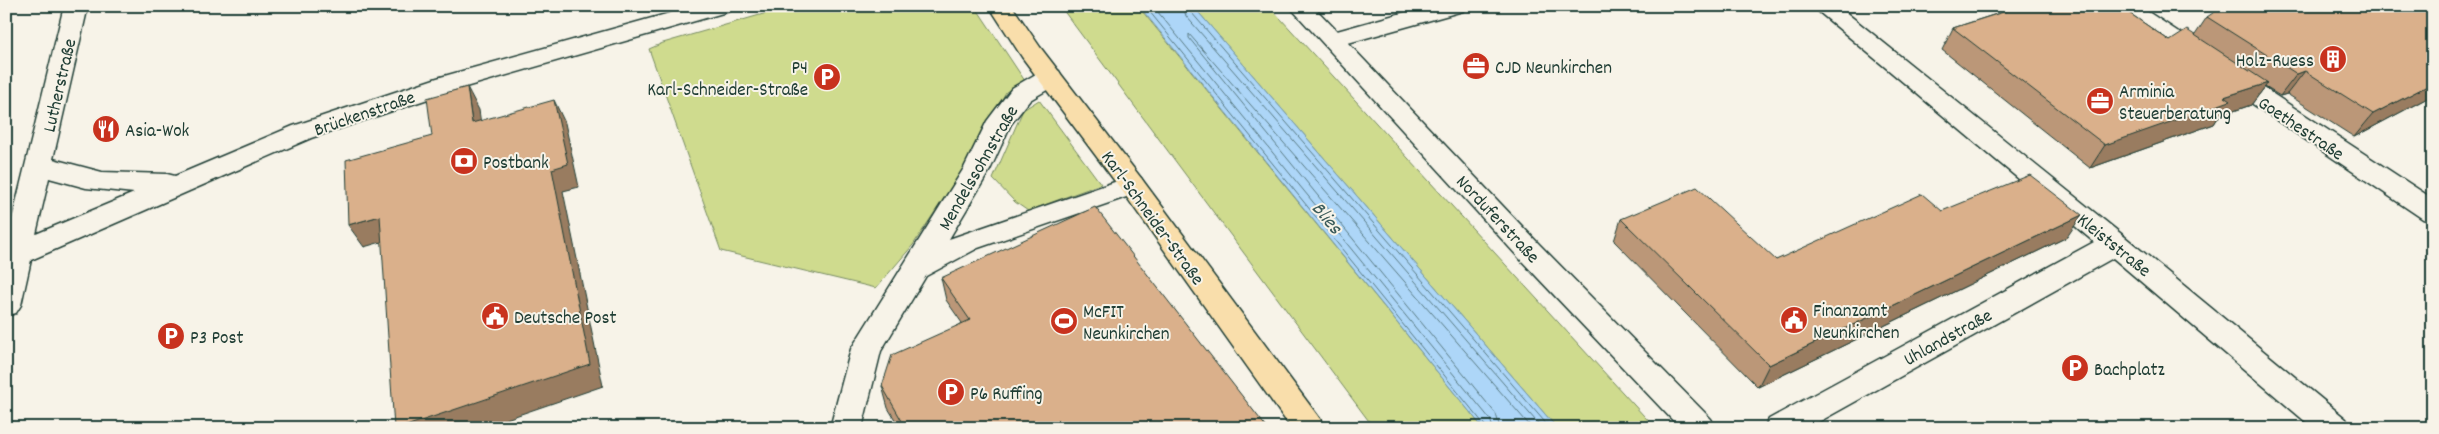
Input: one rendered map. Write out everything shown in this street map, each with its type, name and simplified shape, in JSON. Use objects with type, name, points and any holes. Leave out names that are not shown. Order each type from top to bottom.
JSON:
[{"type":"main road","name":"Karl-Schneider-Straße","points":[[1000,6],[1309,428]]},
{"type":"street","name":"Lutherstraße","points":[[6,305],[12,257],[39,164],[76,6]]},
{"type":"street","name":"Brückenstraße","points":[[12,257],[302,132],[638,17],[722,6]]},
{"type":"street","name":"Norduferstraße","points":[[1300,6],[1529,251],[1700,428]]},
{"type":"street","points":[[1331,40],[1455,6]]},
{"type":"street","name":"Kleiststraße","points":[[1823,6],[2115,244],[2335,428]]},
{"type":"street","name":"Goethestraße","points":[[2123,6],[2433,212]]},
{"type":"street","name":"Mendelssohnstraße","points":[[846,428],[866,349],[977,170],[1000,121],[1021,94],[1050,76]]},
{"type":"street","points":[[39,164],[63,174],[99,182],[141,184],[184,182]]},
{"type":"street","name":"Mendelssohnstraße","points":[[916,269],[968,241],[1132,185]]},
{"type":"street","name":"Uhlandstraße","points":[[1780,428],[2115,244]]},
{"type":"green space","points":[[791,6],[975,6],[1025,81],[1006,92],[967,163],[913,245],[876,288],[721,251],[649,49],[663,43]]},
{"type":"green space","points":[[1060,6],[1138,6],[1483,428],[1374,428]]},
{"type":"green space","points":[[1193,6],[1269,6],[1655,428],[1557,428]]},
{"type":"green space","points":[[1039,100],[1101,184],[1028,211],[1015,202],[993,179],[1023,110]]},
{"type":"water","name":"Blies","points":[[1139,6],[1193,6],[1557,428],[1483,428]]},
{"type":"building","name":"Arminia Steuerberatung","points":[[2022,6],[2119,6],[2170,41],[2187,30],[2268,83],[2224,97],[2230,101],[2105,145],[1953,28]]},
{"type":"building","name":"Holz-Ruess","points":[[2223,6],[2425,6],[2433,10],[2433,83],[2373,114],[2305,71],[2297,74],[2207,17]]},
{"type":"building","name":"Deutsche Post","points":[[467,87],[472,123],[554,100],[568,164],[552,169],[590,364],[400,428],[394,428],[380,216],[348,225],[346,160],[432,136],[427,98]]},
{"type":"building","name":"Finanzamt Neunkirchen","points":[[2030,175],[2082,215],[1769,365],[1621,219],[1697,187],[1776,260],[1922,194],[1942,211]]},
{"type":"building","name":"McFIT Neunkirchen","points":[[1095,207],[1267,428],[906,428],[882,386],[892,355],[970,320],[941,278]]},
{"type":"place","name":"Holz-Ruess","points":[[2333,59]]},
{"type":"place","name":"CJD Neunkirchen","points":[[1476,66]]},
{"type":"place","name":"P4 Karl-Schneider-Straße","points":[[827,77]]},
{"type":"place","name":"Arminia Steuerberatung","points":[[2100,101]]},
{"type":"place","name":"Asia-Wok","points":[[106,129]]},
{"type":"place","name":"Postbank","points":[[464,161]]},
{"type":"place","name":"Deutsche Post","points":[[495,316]]},
{"type":"place","name":"Finanzamt Neunkirchen","points":[[1794,320]]},
{"type":"place","name":"McFIT Neunkirchen","points":[[1064,321]]},
{"type":"place","name":"P3 Post","points":[[171,336]]},
{"type":"place","name":"Bachplatz","points":[[2075,368]]},
{"type":"place","name":"P6 Ruffing","points":[[951,392]]}]
